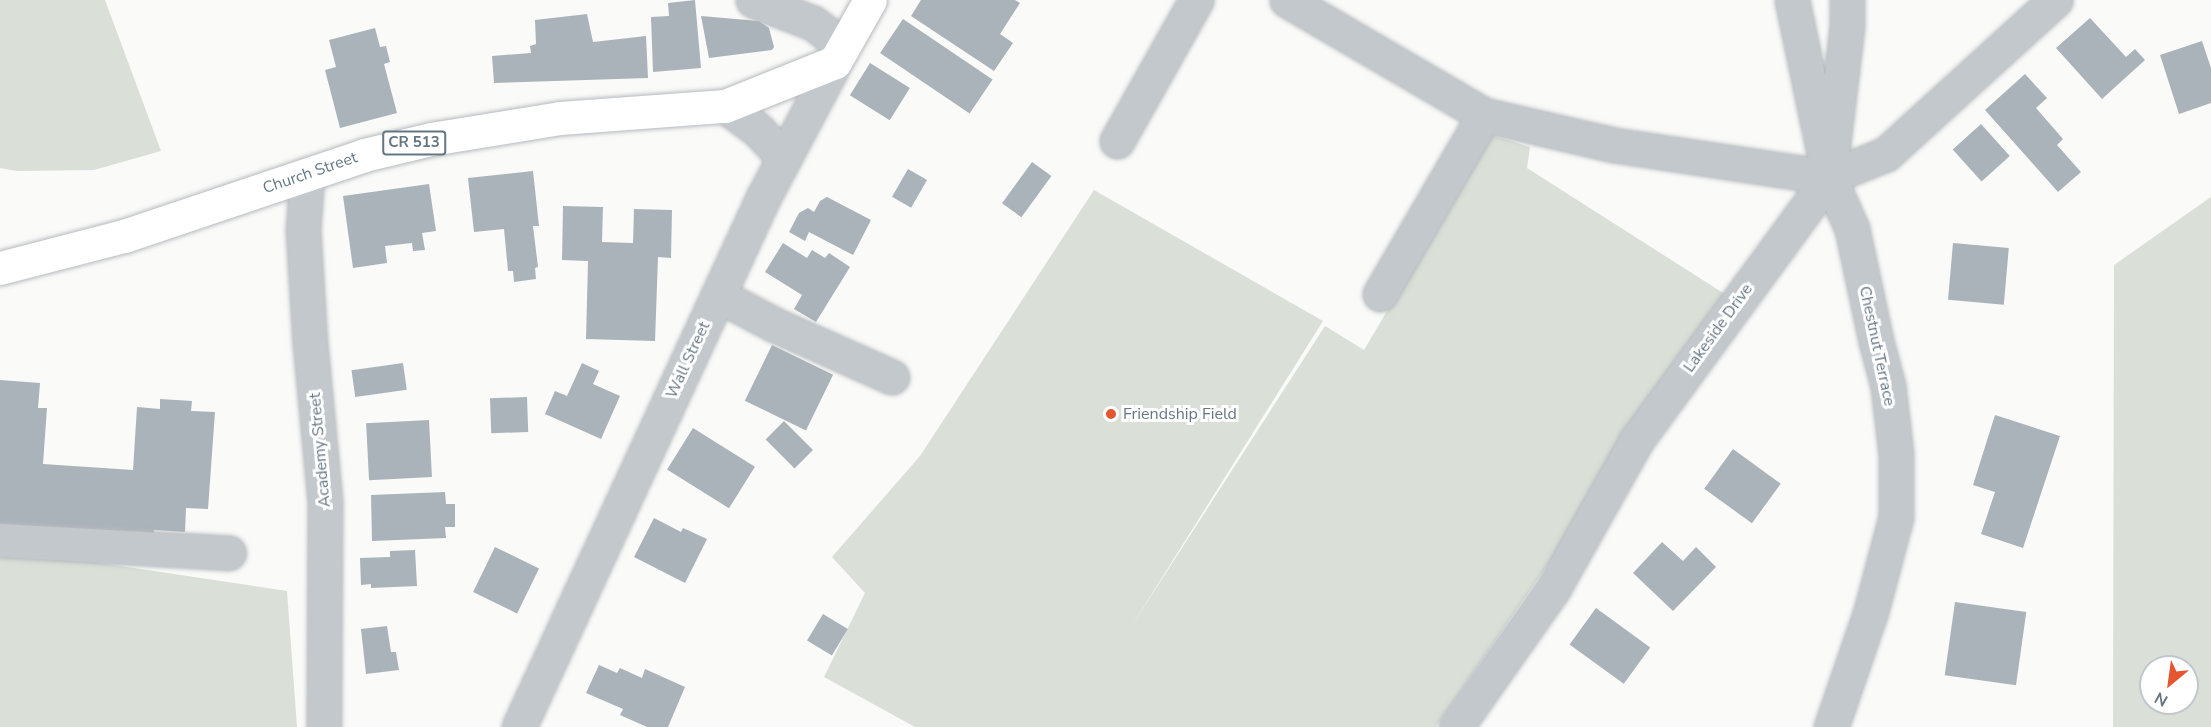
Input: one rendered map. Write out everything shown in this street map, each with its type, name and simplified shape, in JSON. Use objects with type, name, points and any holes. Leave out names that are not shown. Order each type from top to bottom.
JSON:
[{"type":"main road","name":"Wall Street","points":[[839,54],[870,0]]},
{"type":"main road","name":"Church Street","points":[[0,268],[124,236],[364,155],[430,139],[536,122],[725,106],[839,54]]},
{"type":"street","points":[[753,0],[813,23],[839,54]]},
{"type":"street","points":[[1117,141],[1196,0]]},
{"type":"street","points":[[1287,0],[1484,115],[1614,145],[1829,177],[1886,154],[2055,0]]},
{"type":"street","name":"Chestnut Terrace","points":[[1792,0],[1829,177],[1852,229],[1888,386],[1896,454],[1896,517],[1871,611],[1831,727]]},
{"type":"street","points":[[1829,177],[1847,27],[1847,0]]},
{"type":"street","name":"Wall Street","points":[[519,727],[783,157],[839,54]]},
{"type":"street","points":[[725,106],[757,129],[783,157]]},
{"type":"street","points":[[1380,294],[1484,115]]},
{"type":"street","name":"Academy Street","points":[[307,174],[303,230],[325,502],[324,727]]},
{"type":"street","name":"Lakeside Drive","points":[[1456,727],[1553,589],[1636,441],[1829,177]]},
{"type":"street","points":[[718,295],[775,325],[892,377]]},
{"type":"street","points":[[0,540],[229,553]]},
{"type":"shaded area","points":[[0,0],[105,0],[161,151],[94,170],[17,171],[0,168]]},
{"type":"shaded area","points":[[1491,135],[1530,147],[1527,168],[1731,298],[1436,727],[915,727],[824,677],[865,593],[832,557],[920,456],[1094,190],[1323,321],[1131,627],[1325,326],[1364,350]]},
{"type":"shaded area","points":[[2211,197],[2211,727],[2113,727],[2114,265]]},
{"type":"shaded area","points":[[0,548],[287,591],[297,727],[0,727]]},
{"type":"building","points":[[695,0],[701,68],[653,72],[651,17],[669,16],[668,3]]},
{"type":"building","points":[[921,0],[1015,0],[1020,3],[1000,34],[1013,43],[994,71],[911,16]]},
{"type":"building","points":[[587,14],[593,42],[646,36],[648,78],[494,83],[492,56],[531,53],[530,46],[536,44],[535,20]]},
{"type":"building","points":[[701,16],[759,21],[769,28],[774,47],[772,50],[709,58]]},
{"type":"building","points":[[2090,18],[2126,57],[2135,49],[2145,60],[2102,99],[2056,48]]},
{"type":"building","points":[[903,19],[993,79],[970,113],[880,53]]},
{"type":"building","points":[[375,28],[380,47],[386,46],[390,62],[384,64],[397,113],[340,128],[325,70],[336,67],[329,40]]},
{"type":"building","points":[[2202,41],[2211,68],[2211,103],[2179,114],[2160,55]]},
{"type":"building","points":[[870,63],[910,88],[890,120],[850,95]]},
{"type":"building","points":[[2025,74],[2047,98],[2036,108],[2063,139],[2057,145],[2081,172],[2058,192],[1985,110]]},
{"type":"building","points":[[1981,124],[2010,156],[1982,181],[1953,149]]},
{"type":"building","points":[[1032,162],[1051,176],[1021,217],[1002,203]]},
{"type":"building","points":[[908,169],[927,180],[911,208],[892,197]]},
{"type":"building","points":[[533,171],[539,226],[533,226],[538,267],[535,268],[536,279],[514,282],[513,271],[508,271],[504,229],[474,232],[468,178]]},
{"type":"building","points":[[429,184],[436,231],[422,233],[425,250],[413,251],[412,243],[385,246],[387,263],[353,268],[343,196]]},
{"type":"building","points":[[827,197],[871,220],[853,255],[809,232],[805,241],[789,232],[799,213],[808,208],[814,212],[820,201]]},
{"type":"building","points":[[563,206],[603,207],[602,242],[633,243],[634,209],[672,210],[671,258],[658,257],[655,341],[586,339],[588,261],[562,260]]},
{"type":"building","points":[[783,243],[807,258],[812,250],[825,258],[829,253],[850,267],[816,322],[794,309],[802,295],[765,272]]},
{"type":"building","points":[[1953,243],[2009,248],[2004,305],[1948,300]]},
{"type":"building","points":[[772,345],[833,375],[806,431],[745,401]]},
{"type":"building","points":[[403,363],[407,390],[355,397],[352,370]]},
{"type":"building","points":[[582,363],[599,371],[593,384],[620,396],[601,439],[545,414],[555,391],[567,396]]},
{"type":"building","points":[[0,380],[40,383],[38,408],[47,408],[43,464],[133,470],[137,407],[160,409],[160,399],[192,401],[191,411],[215,412],[208,509],[186,508],[185,532],[154,530],[154,535],[0,525]]},
{"type":"building","points":[[527,397],[528,432],[491,433],[490,398]]},
{"type":"building","points":[[1995,415],[2060,436],[2023,548],[1981,534],[1995,492],[1973,485]]},
{"type":"building","points":[[429,420],[432,477],[369,480],[366,423]]},
{"type":"building","points":[[784,421],[813,450],[795,468],[766,439]]},
{"type":"building","points":[[693,428],[755,467],[729,508],[667,470]]},
{"type":"building","points":[[1733,449],[1781,484],[1752,523],[1704,489]]},
{"type":"building","points":[[445,492],[446,504],[455,504],[455,527],[445,527],[446,538],[372,541],[371,495]]},
{"type":"building","points":[[654,518],[681,532],[683,528],[707,539],[685,583],[634,557]]},
{"type":"building","points":[[1662,542],[1683,561],[1696,547],[1716,567],[1673,611],[1633,573]]},
{"type":"building","points":[[495,547],[539,568],[517,613],[473,592]]},
{"type":"building","points":[[415,550],[417,586],[371,588],[371,584],[361,585],[360,558],[390,557],[390,551]]},
{"type":"building","points":[[1955,602],[2026,612],[2016,685],[1945,675]]},
{"type":"building","points":[[1596,608],[1650,647],[1624,684],[1570,644]]},
{"type":"building","points":[[823,614],[848,629],[832,656],[807,641]]},
{"type":"building","points":[[387,626],[391,652],[396,652],[399,670],[366,674],[361,629]]},
{"type":"building","points":[[599,665],[617,673],[620,668],[642,678],[645,669],[685,687],[668,727],[647,727],[620,715],[623,709],[586,693]]},
{"type":"place","name":"Friendship Field","points":[[1111,414]]}]
